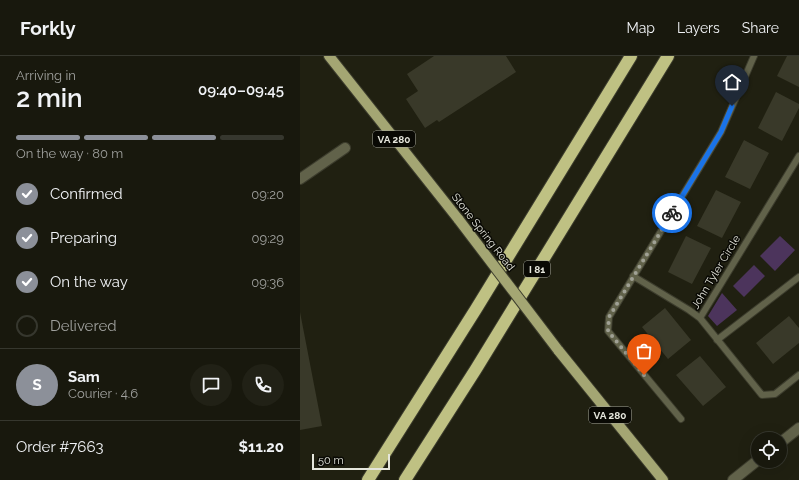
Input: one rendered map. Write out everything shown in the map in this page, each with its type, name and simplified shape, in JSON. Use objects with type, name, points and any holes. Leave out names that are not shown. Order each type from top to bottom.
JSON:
[{"type":"highway","name":"I 81","points":[[368,480],[472,316],[631,56]]},
{"type":"highway","name":"I 81","points":[[405,480],[474,373],[668,56]]},
{"type":"main road","name":"Stone Spring Road","points":[[329,56],[459,220],[558,350],[663,480]]},
{"type":"street","points":[[300,179],[345,148]]},
{"type":"street","points":[[787,437],[799,428]]},
{"type":"street","points":[[733,480],[751,466]]},
{"type":"lane","points":[[681,419],[608,331],[609,317],[721,132],[754,56]]},
{"type":"lane","name":"John Tyler Circle","points":[[799,156],[700,318],[762,395],[775,394],[799,375]]},
{"type":"lane","points":[[633,276],[700,318]]},
{"type":"lane","points":[[717,340],[799,276]]},
{"type":"shaded area","points":[[780,236],[795,250],[775,271],[760,256]]},
{"type":"shaded area","points":[[754,265],[765,276],[744,297],[733,286]]},
{"type":"shaded area","points":[[722,293],[737,310],[717,326],[708,316]]},
{"type":"building","points":[[434,56],[506,56],[516,72],[439,122],[437,120],[425,128],[406,99],[418,91],[407,74]]},
{"type":"building","points":[[787,56],[799,56],[799,87],[777,76]]},
{"type":"building","points":[[776,92],[799,104],[799,108],[782,141],[758,128]]},
{"type":"building","points":[[744,140],[769,153],[750,189],[725,177]]},
{"type":"building","points":[[716,190],[741,202],[722,238],[697,226]]},
{"type":"building","points":[[686,236],[711,248],[692,284],[668,272]]},
{"type":"building","points":[[665,308],[691,340],[668,359],[642,327]]},
{"type":"building","points":[[300,312],[322,426],[300,430]]},
{"type":"building","points":[[789,316],[799,328],[799,343],[773,364],[756,343]]},
{"type":"building","points":[[700,356],[726,387],[703,406],[676,375]]},
{"type":"way so far","points":[[644,375],[608,331],[609,317],[672,213]]},
{"type":"route","points":[[672,213],[721,132],[732,106]]}]
